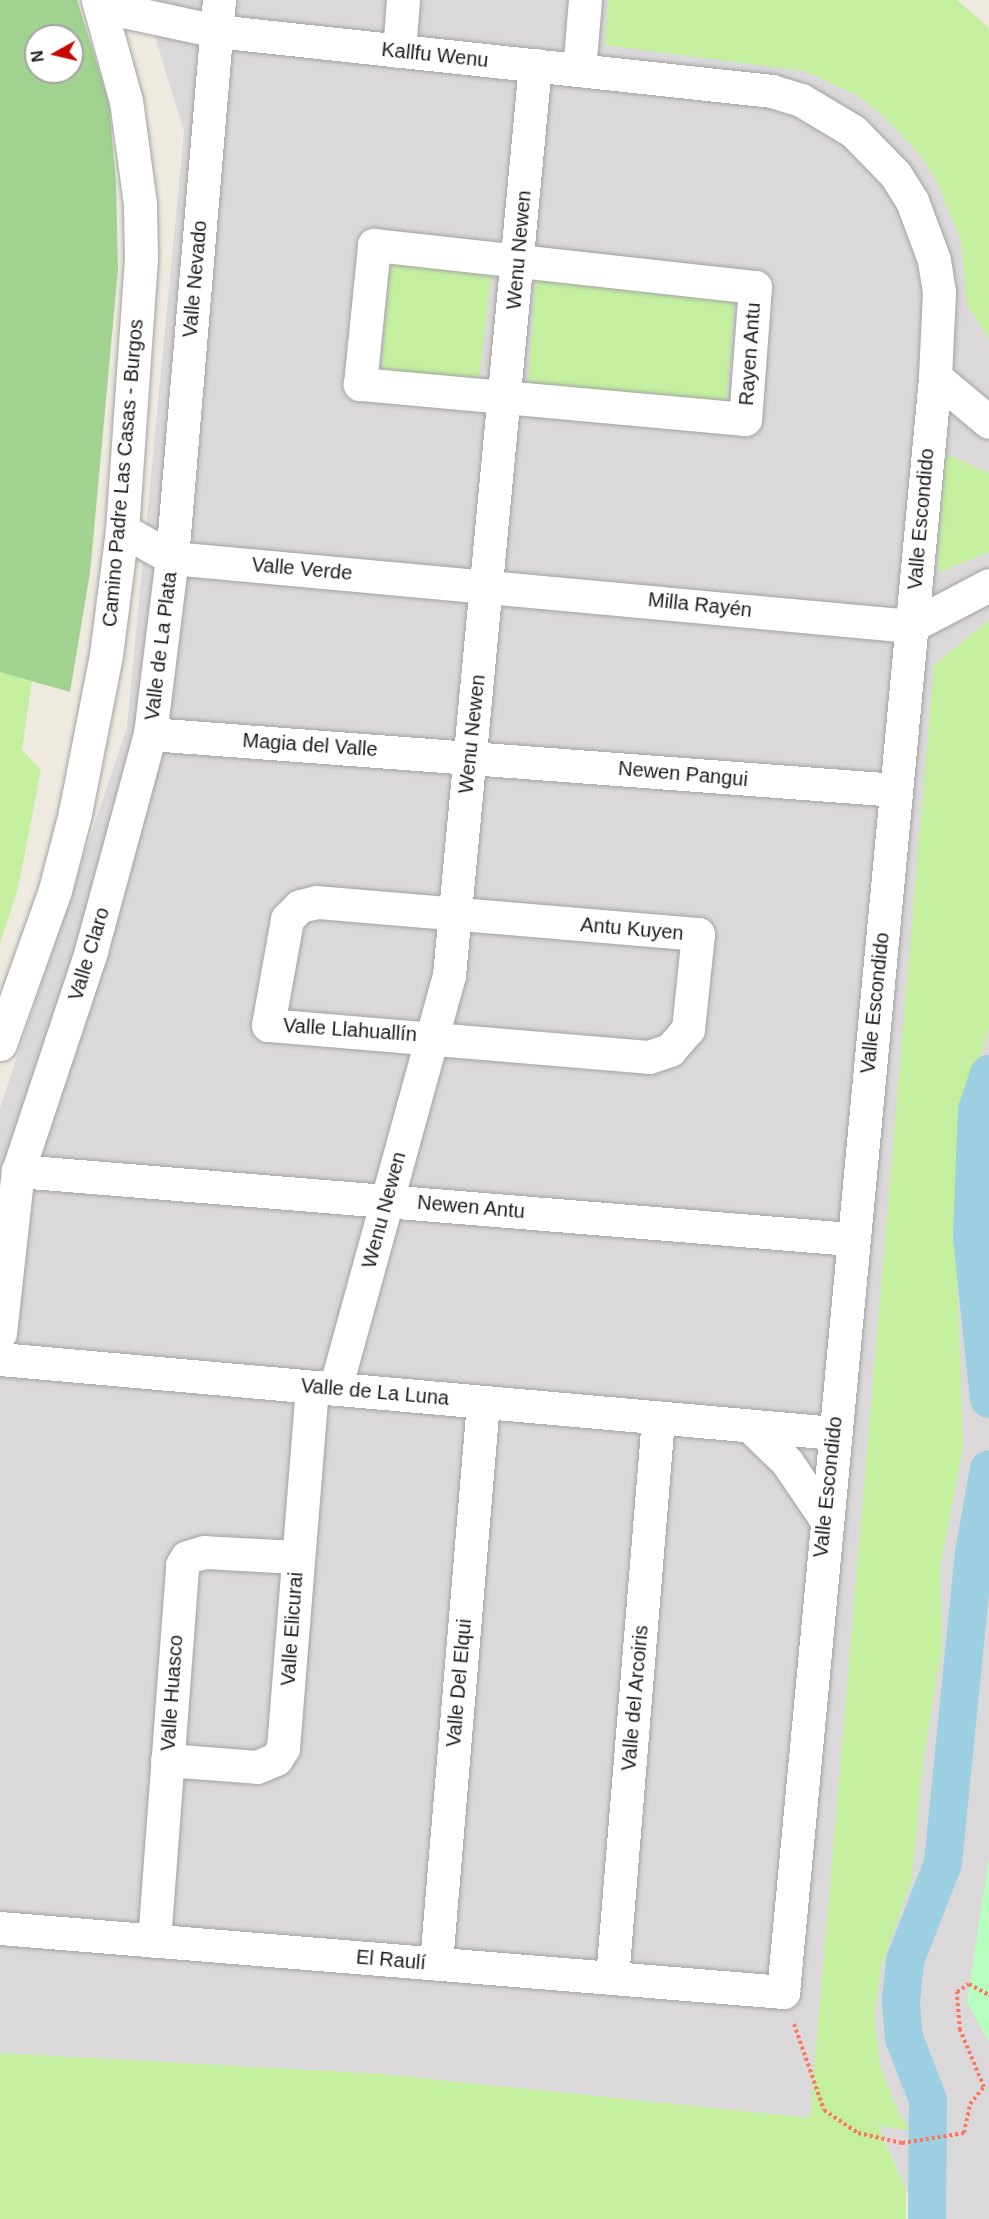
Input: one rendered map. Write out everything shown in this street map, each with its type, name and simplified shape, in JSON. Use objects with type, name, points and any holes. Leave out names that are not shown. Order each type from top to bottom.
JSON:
[{"type":"street","points":[[399,51],[403,0]]},
{"type":"street","points":[[579,70],[585,0]]},
{"type":"street","name":"Kallfu Wenu","points":[[99,3],[217,16],[399,51],[772,91]]},
{"type":"street","name":"Camino Padre Las Casas - Burgos","points":[[0,1044],[55,890],[75,813],[106,655],[122,530],[141,258],[140,204],[126,101],[99,3]]},
{"type":"street","name":"Valle Nevado","points":[[172,558],[217,16]]},
{"type":"street","name":"Wenu Newen","points":[[324,1388],[387,1199],[448,975],[489,585],[535,65]]},
{"type":"street","name":"Valle Escondido","points":[[772,91],[828,114],[853,131],[896,174],[912,201],[934,260],[939,292],[935,376],[851,1239],[783,1992]]},
{"type":"street","points":[[506,399],[360,384],[374,245],[518,259]]},
{"type":"street","name":"Rayen Antu","points":[[506,399],[745,419],[755,287],[518,259]]},
{"type":"street","points":[[935,376],[989,422]]},
{"type":"street","name":"Valle Verde","points":[[122,530],[172,558],[489,585]]},
{"type":"street","name":"Valle de La Plata","points":[[150,734],[172,558]]},
{"type":"street","name":"Milla Rayén","points":[[489,585],[911,626]]},
{"type":"street","points":[[911,626],[989,585]]},
{"type":"street","name":"Magia del Valle","points":[[150,734],[470,757]]},
{"type":"street","name":"Valle Claro","points":[[0,1333],[18,1171],[91,951],[150,734]]},
{"type":"street","name":"Newen Pangui","points":[[470,757],[896,790]]},
{"type":"street","name":"Valle Llahuallín","points":[[432,1036],[268,1025],[287,919],[308,903],[454,914]]},
{"type":"street","name":"Antu Kuyen","points":[[432,1036],[649,1057],[670,1050],[688,1029],[698,934],[454,914]]},
{"type":"street","name":"Newen Antu","points":[[18,1171],[387,1199],[851,1239]]},
{"type":"street","name":"Valle de La Luna","points":[[0,1359],[834,1433]]},
{"type":"street","name":"Valle Elicurai","points":[[167,1760],[257,1767],[267,1765],[280,1755],[297,1557],[324,1388]]},
{"type":"street","name":"Valle Del Elqui","points":[[436,1963],[483,1402]]},
{"type":"street","name":"Valle del Arcoiris","points":[[612,1978],[658,1418]]},
{"type":"street","points":[[750,1426],[787,1462],[825,1518]]},
{"type":"street","name":"Valle Huasco","points":[[154,1941],[182,1565],[187,1557],[204,1552],[297,1557]]},
{"type":"street","name":"El Raulí","points":[[0,1928],[783,1992]]},
{"type":"path","points":[[783,1992],[824,2109],[858,2133],[902,2143],[964,2133],[970,2104],[984,2087],[960,2030],[957,1992],[969,1984],[989,1995]]},
{"type":"shaded area","points":[[144,0],[957,0],[989,28],[989,2219],[919,2219],[878,2125],[381,2074],[0,2053],[0,1108],[127,727],[184,132]]},
{"type":"green space","points":[[0,0],[77,0],[109,103],[116,183],[118,269],[90,573],[70,692],[0,672]]},
{"type":"green space","points":[[608,0],[957,0],[989,28],[989,338],[967,305],[961,240],[936,179],[918,152],[879,112],[856,95],[805,71],[605,45]]},
{"type":"green space","points":[[391,256],[492,269],[478,386],[381,378]]},
{"type":"green space","points":[[536,275],[735,294],[726,404],[528,386]]},
{"type":"green space","points":[[944,453],[989,473],[989,552],[938,573]]},
{"type":"green space","points":[[989,620],[989,1028],[961,1115],[955,1225],[963,1446],[940,1568],[942,1648],[923,1760],[912,1878],[881,1967],[874,2016],[880,2065],[897,2110],[910,2130],[878,2126],[906,2190],[906,2219],[0,2219],[0,2053],[381,2074],[810,2118],[934,665]]},
{"type":"green space","points":[[0,672],[32,681],[22,750],[41,770],[18,888],[0,943]]},
{"type":"green space","points":[[989,1858],[989,2042],[967,2002]]},
{"type":"waterway","points":[[989,1074],[977,1110],[972,1237],[989,1399]]},
{"type":"waterway","points":[[927,2219],[928,2100],[904,2038],[901,2000],[905,1961],[943,1863],[974,1553],[989,1469]]}]
